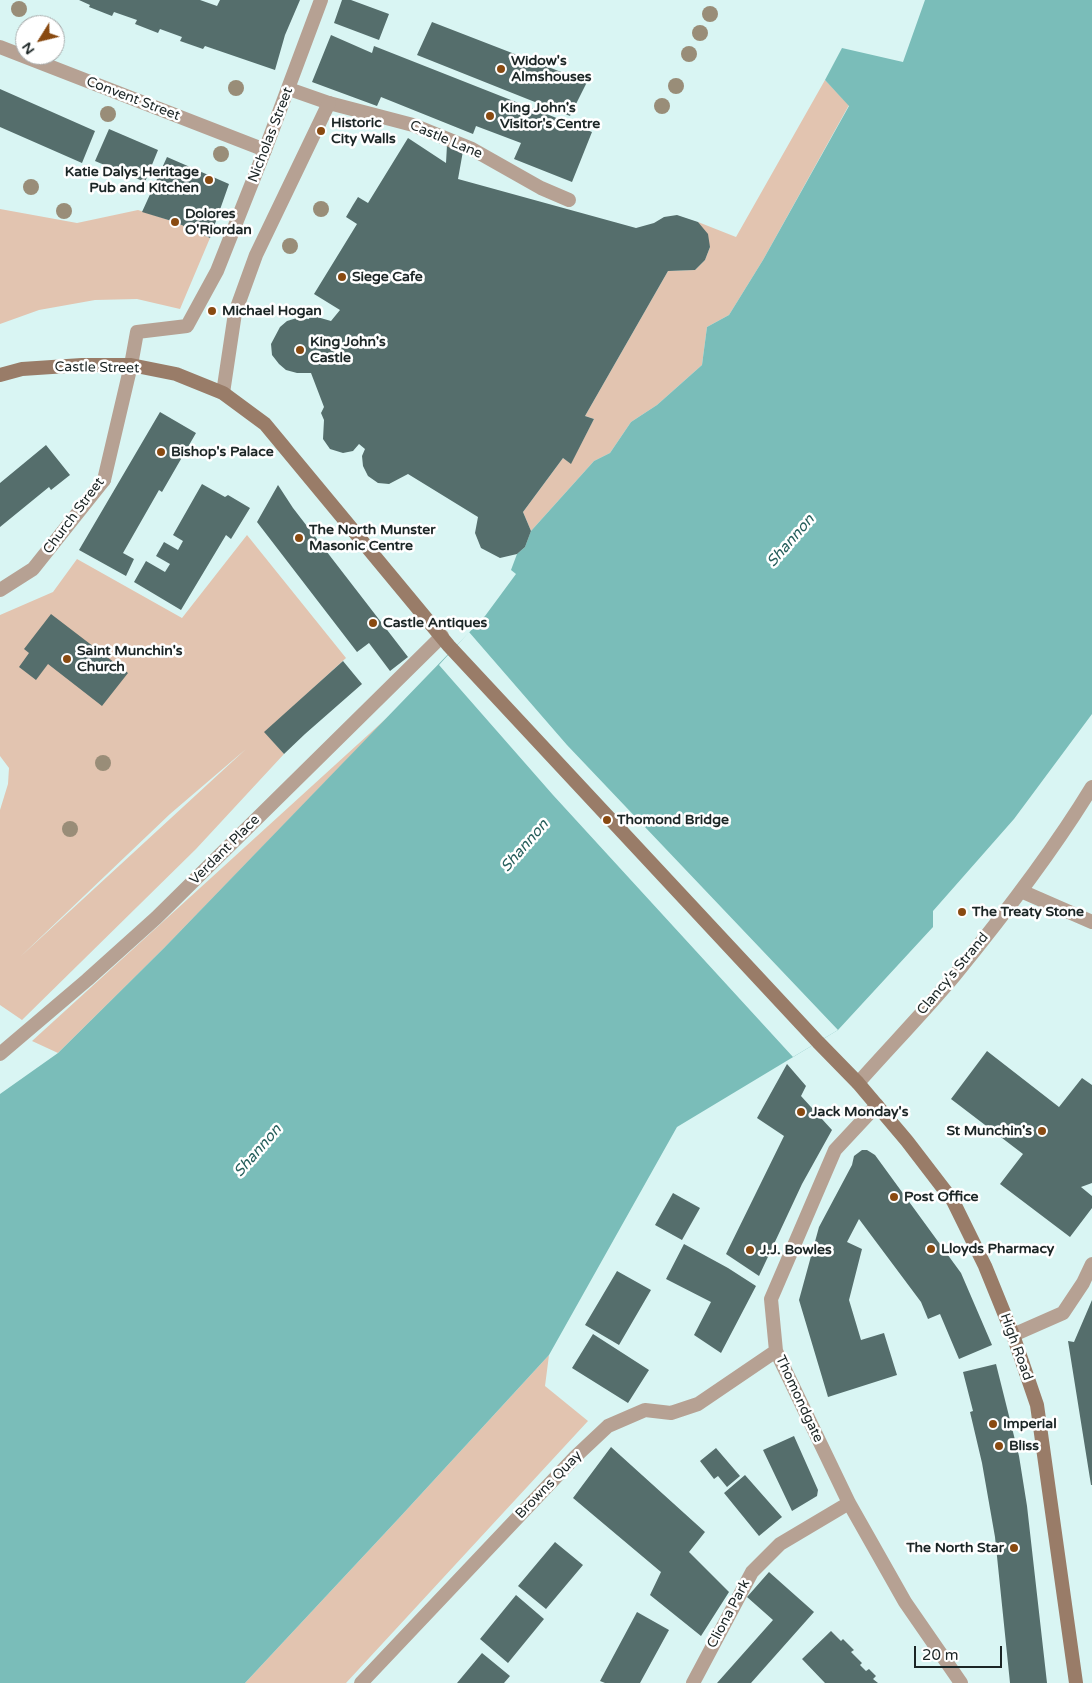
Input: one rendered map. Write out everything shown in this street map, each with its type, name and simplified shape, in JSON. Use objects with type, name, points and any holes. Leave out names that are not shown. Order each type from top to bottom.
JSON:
[{"type":"main road","name":"Castle Street","points":[[0,375],[22,369],[82,365],[131,365],[176,374],[224,393],[264,424],[446,641]]},
{"type":"main road","name":"High Road","points":[[446,641],[858,1083],[907,1141],[953,1201],[985,1266],[1013,1335],[1037,1405],[1076,1683]]},
{"type":"street","name":"Nicholas Street","points":[[131,365],[137,332],[187,326],[217,271],[289,89],[321,0]]},
{"type":"street","name":"Convent Street","points":[[0,47],[265,150]]},
{"type":"street","name":"Castle Lane","points":[[289,89],[329,103],[413,125],[472,149],[541,188],[568,200]]},
{"type":"street","points":[[224,393],[236,313],[256,256],[329,103]]},
{"type":"street","name":"Church Street","points":[[0,590],[33,569],[104,480],[131,365]]},
{"type":"street","name":"Verdant Place","points":[[0,1054],[88,980],[156,918],[446,641]]},
{"type":"street","name":"Clancy's Strand","points":[[858,1083],[954,976],[1021,891],[1092,787]]},
{"type":"street","points":[[1021,891],[1092,922]]},
{"type":"street","name":"Thomondgate","points":[[877,1105],[835,1150],[771,1299],[776,1351],[849,1503],[905,1602],[961,1683]]},
{"type":"street","points":[[1013,1335],[1064,1314],[1092,1264]]},
{"type":"street","name":"Browns Quay","points":[[361,1683],[576,1457],[608,1426],[645,1410],[671,1413],[698,1404],[776,1351]]},
{"type":"street","name":"Cliona Park","points":[[693,1683],[752,1572],[780,1544],[849,1503]]},
{"type":"shaded area","points":[[825,80],[849,105],[763,260],[729,315],[707,327],[702,365],[657,405],[631,422],[610,453],[594,461],[531,531],[523,512],[563,458],[571,463],[594,419],[585,416],[668,271],[695,270],[705,260],[710,247],[698,222],[736,237]]},
{"type":"shaded area","points":[[0,209],[77,223],[138,210],[175,222],[210,238],[180,309],[137,299],[95,300],[39,310],[0,324]]},
{"type":"shaded area","points":[[247,535],[346,658],[265,732],[284,754],[196,849],[22,1020],[0,1005],[0,810],[8,784],[9,768],[0,756],[0,615],[53,592],[77,559],[182,618]],"holes":[[[246,749],[20,957],[170,814]]]},
{"type":"shaded area","points":[[391,714],[164,948],[58,1053],[32,1041]]},
{"type":"shaded area","points":[[549,1355],[545,1386],[588,1421],[346,1683],[245,1683],[400,1517]]},
{"type":"water","name":"Shannon","points":[[925,0],[1092,0],[1092,714],[1014,819],[933,911],[933,927],[838,1030],[677,1127],[549,1355],[245,1683],[0,1683],[0,1094],[58,1053],[164,948],[485,616],[516,574],[511,570],[517,554],[525,547],[531,531],[594,461],[610,453],[631,422],[657,405],[702,365],[707,327],[729,315],[763,260],[849,106],[825,80],[842,48],[903,62]]},
{"type":"pier","name":"Thomond Bridge","points":[[469,632],[567,745],[838,1030],[793,1057],[553,795],[439,665]]},
{"type":"building","points":[[79,0],[200,0],[217,6],[220,0],[300,0],[285,35],[275,70],[205,46],[203,49],[180,41],[182,37],[160,29],[158,33],[135,24],[137,20],[114,12],[112,16],[89,7],[90,5]]},
{"type":"building","points":[[342,0],[351,0],[389,14],[379,40],[334,23]]},
{"type":"building","name":"Widow's Almshouses","points":[[432,22],[587,82],[570,116],[417,55]]},
{"type":"building","name":"King John's Visitor's Centre","points":[[331,35],[372,53],[374,46],[592,132],[572,182],[514,159],[521,143],[476,126],[473,134],[381,97],[377,106],[312,82]]},
{"type":"building","points":[[0,89],[95,131],[82,163],[0,127]]},
{"type":"building","points":[[109,129],[158,150],[145,182],[95,161]]},
{"type":"building","points":[[408,138],[446,163],[447,145],[463,151],[458,179],[636,228],[654,223],[664,217],[677,215],[698,222],[708,234],[710,247],[705,260],[695,270],[668,271],[585,416],[594,419],[571,464],[563,458],[523,512],[531,531],[525,547],[517,554],[500,558],[481,548],[475,533],[478,517],[408,474],[389,484],[378,483],[368,476],[363,466],[362,456],[365,449],[359,444],[353,451],[343,453],[330,449],[323,439],[324,420],[321,413],[324,407],[311,373],[297,373],[286,370],[272,355],[271,344],[280,327],[287,321],[297,318],[309,319],[310,315],[331,321],[340,310],[314,294],[357,224],[346,217],[353,205],[358,197],[368,203]]},
{"type":"building","points":[[167,157],[229,184],[210,238],[175,222],[142,212]]},
{"type":"building","points":[[160,412],[196,433],[162,492],[159,490],[123,553],[134,559],[126,576],[79,550]]},
{"type":"building","points":[[46,445],[70,475],[51,490],[49,487],[0,527],[0,483]]},
{"type":"building","points":[[202,484],[225,497],[228,495],[250,508],[231,539],[226,535],[181,610],[134,582],[146,561],[165,572],[170,564],[156,556],[164,542],[178,550],[183,541],[173,535]]},
{"type":"building","points":[[278,485],[293,508],[408,657],[390,671],[369,643],[357,652],[257,522]]},
{"type":"building","name":"Saint Munchin's Church","points":[[51,614],[128,673],[102,706],[48,664],[36,680],[19,667],[29,653],[24,649]]},
{"type":"building","points":[[343,661],[362,684],[284,754],[264,732]]},
{"type":"building","name":"St Munchin's","points":[[987,1051],[1059,1107],[1082,1078],[1092,1085],[1092,1183],[1081,1187],[1092,1196],[1092,1208],[1070,1237],[1000,1184],[1023,1154],[951,1099]]},
{"type":"building","points":[[787,1064],[806,1086],[801,1096],[832,1130],[802,1184],[759,1276],[726,1254],[784,1136],[757,1118]]},
{"type":"building","points":[[862,1150],[867,1150],[875,1155],[961,1273],[992,1345],[959,1359],[940,1314],[928,1319],[921,1302],[859,1219],[847,1242],[862,1249],[849,1300],[861,1340],[884,1333],[897,1375],[828,1397],[799,1300],[819,1227],[852,1165],[854,1156]]},
{"type":"building","points":[[673,1193],[700,1208],[682,1240],[655,1225]]},
{"type":"building","points":[[684,1244],[756,1286],[721,1353],[694,1335],[711,1302],[666,1279]]},
{"type":"building","points":[[617,1271],[651,1290],[619,1345],[585,1325]]},
{"type":"building","points":[[1092,1300],[1091,1485],[1068,1341],[1074,1342]]},
{"type":"building","points":[[593,1334],[649,1370],[628,1403],[572,1368]]},
{"type":"building","points":[[996,1364],[1019,1456],[1027,1506],[1047,1683],[1010,1683],[995,1537],[982,1463],[970,1412],[973,1411],[963,1372]]},
{"type":"building","points":[[794,1436],[818,1490],[817,1496],[792,1511],[763,1450]]},
{"type":"building","points":[[611,1447],[705,1532],[689,1552],[729,1592],[701,1636],[650,1595],[661,1572],[573,1498]]},
{"type":"building","points":[[716,1448],[740,1476],[727,1487],[718,1476],[714,1479],[700,1461]]},
{"type":"building","points":[[745,1475],[782,1517],[759,1536],[724,1493]]},
{"type":"building","points":[[555,1542],[583,1565],[546,1609],[518,1586]]},
{"type":"building","points":[[769,1572],[814,1612],[751,1683],[717,1683],[773,1620],[747,1597]]},
{"type":"building","points":[[516,1595],[544,1619],[508,1663],[480,1639]]},
{"type":"building","points":[[637,1612],[669,1630],[640,1683],[605,1683],[600,1681]]},
{"type":"building","points":[[831,1631],[854,1650],[851,1652],[862,1663],[860,1665],[866,1671],[869,1669],[876,1676],[873,1679],[878,1683],[825,1683],[802,1659]]},
{"type":"building","points":[[482,1653],[510,1676],[504,1683],[457,1683]]},
{"type":"place","name":"Widow's Almshouses","points":[[501,69]]},
{"type":"place","name":"King John's Visitor's Centre","points":[[490,116]]},
{"type":"place","name":"Historic City Walls","points":[[321,131]]},
{"type":"place","name":"Katie Dalys Heritage Pub and Kitchen","points":[[209,180]]},
{"type":"place","name":"Dolores O'Riordan","points":[[175,222]]},
{"type":"place","name":"Siege Cafe","points":[[342,277]]},
{"type":"place","name":"Michael Hogan","points":[[212,311]]},
{"type":"place","name":"King John's Castle","points":[[300,350]]},
{"type":"place","name":"Bishop's Palace","points":[[161,452]]},
{"type":"place","name":"The North Munster Masonic Centre","points":[[299,538]]},
{"type":"place","name":"Castle Antiques","points":[[373,623]]},
{"type":"place","name":"Saint Munchin's Church","points":[[67,659]]},
{"type":"place","name":"Thomond Bridge","points":[[607,820]]},
{"type":"place","name":"The Treaty Stone","points":[[962,912]]},
{"type":"place","name":"Jack Monday's","points":[[801,1112]]},
{"type":"place","name":"St Munchin's","points":[[1042,1131]]},
{"type":"place","name":"Post Office","points":[[894,1197]]},
{"type":"place","name":"Lloyds Pharmacy","points":[[931,1249]]},
{"type":"place","name":"J.J. Bowles","points":[[750,1250]]},
{"type":"place","name":"Imperial","points":[[993,1424]]},
{"type":"place","name":"Bliss","points":[[999,1446]]},
{"type":"place","name":"The North Star","points":[[1014,1548]]}]
